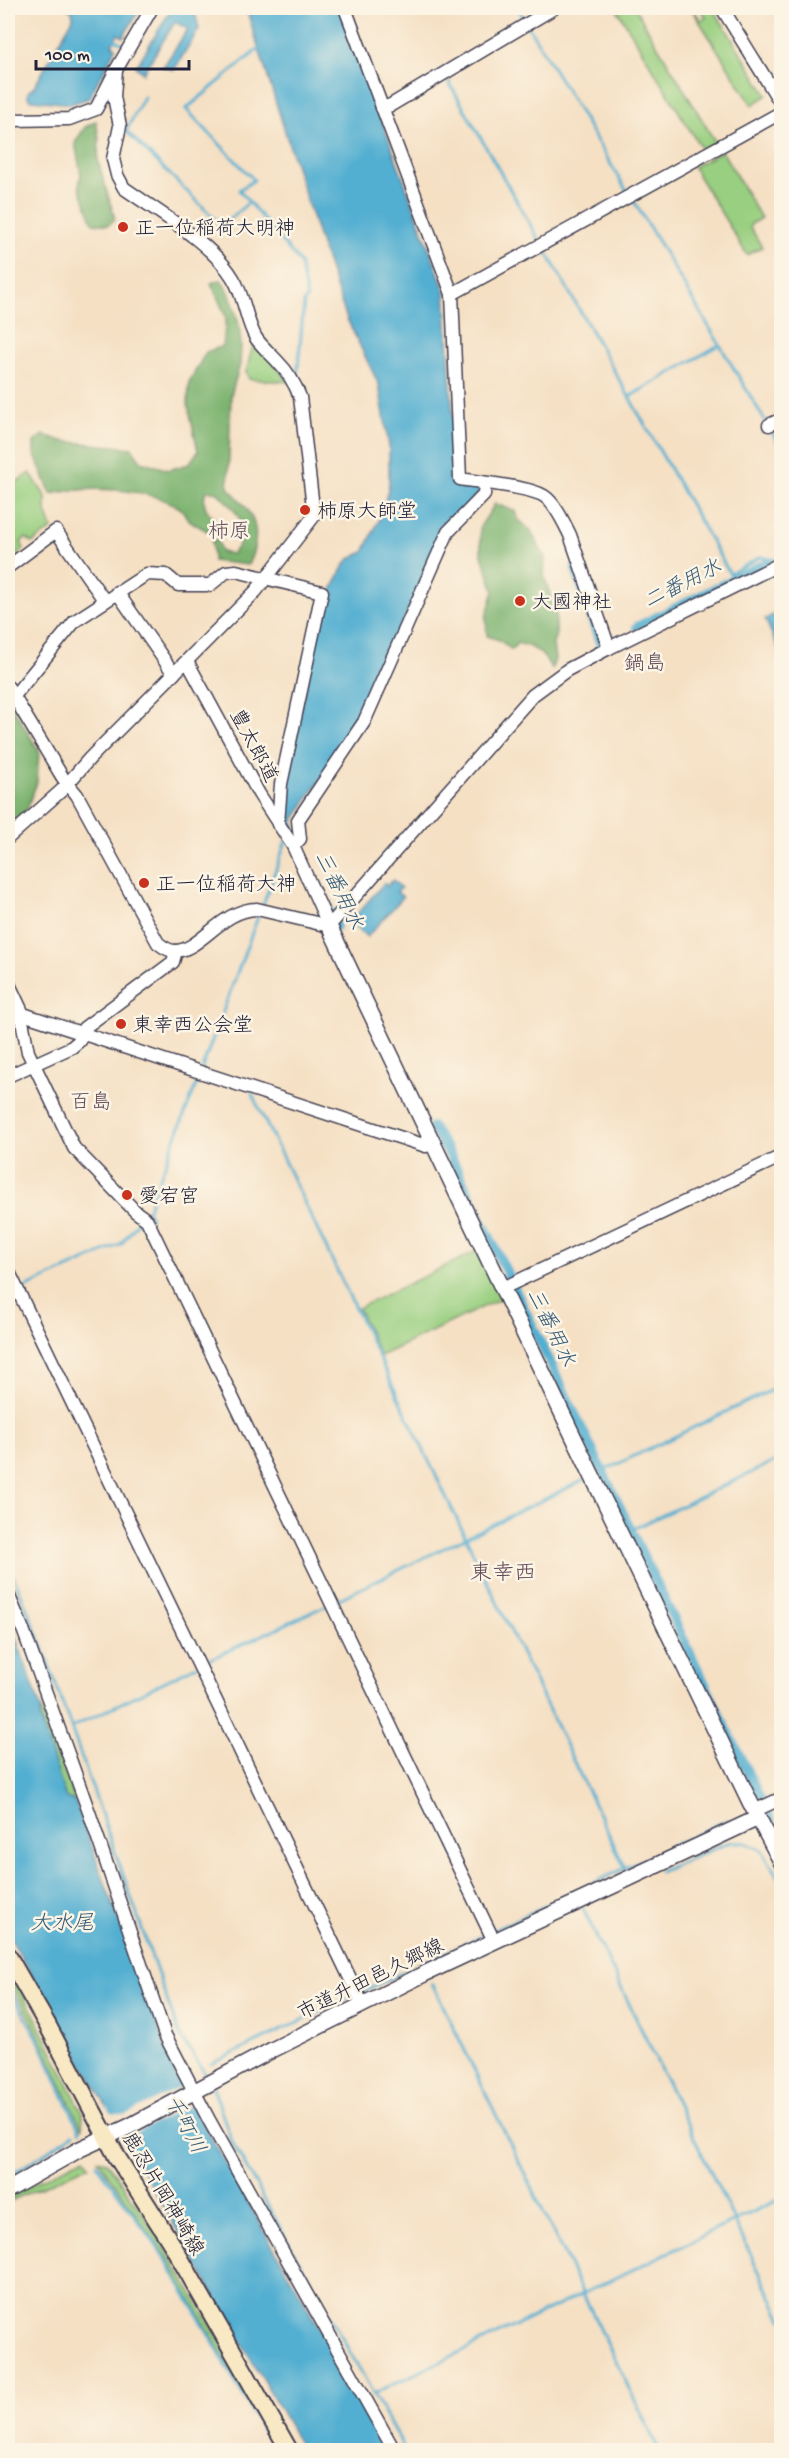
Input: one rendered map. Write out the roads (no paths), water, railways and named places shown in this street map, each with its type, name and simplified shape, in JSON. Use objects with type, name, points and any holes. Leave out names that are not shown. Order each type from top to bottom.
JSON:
[{"type":"main road","name":"鹿忍片岡神崎線","points":[[8,1956],[289,2451]]},
{"type":"street","points":[[8,127],[14,120],[69,119],[96,109],[152,8]]},
{"type":"street","points":[[345,8],[452,294],[460,479],[485,487],[515,487],[544,496],[570,535],[607,643]]},
{"type":"street","points":[[382,108],[391,105],[554,8]]},
{"type":"street","points":[[452,294],[781,111],[722,8]]},
{"type":"street","points":[[8,838],[187,661],[268,577],[314,516],[300,397],[294,383],[252,332],[239,289],[217,255],[124,188],[120,182],[113,159],[120,126],[114,97],[116,70]]},
{"type":"street","points":[[769,425],[782,419]]},
{"type":"street","points":[[332,921],[261,910],[241,911],[226,918],[188,947],[176,951],[166,948],[154,938],[77,795],[10,691],[75,621],[147,574],[166,575],[178,585],[210,585],[226,572],[236,571],[322,592],[281,784],[290,839],[300,839],[298,820],[363,722],[448,532],[485,487]]},
{"type":"street","points":[[8,567],[56,531],[104,600]]},
{"type":"street","points":[[332,921],[523,704],[547,683],[607,643],[778,569]]},
{"type":"street","points":[[117,592],[174,674]]},
{"type":"street","name":"豊太郎道","points":[[187,661],[290,839],[332,921]]},
{"type":"street","points":[[332,921],[502,1288],[760,1811],[782,1863]]},
{"type":"street","points":[[8,1076],[72,1047],[84,1028],[173,962],[176,951]]},
{"type":"street","points":[[8,982],[22,1017],[28,1052],[74,1148],[141,1216],[491,1935]]},
{"type":"street","points":[[8,1018],[22,1017],[426,1146],[434,1144]]},
{"type":"street","points":[[502,1288],[782,1156]]},
{"type":"street","points":[[8,1270],[360,1998]]},
{"type":"street","points":[[8,1594],[24,1632],[76,1778],[165,2035],[196,2090],[215,2130],[394,2451]]},
{"type":"street","points":[[760,1811],[782,1798]]},
{"type":"street","name":"市道升田邑久郷線","points":[[8,2190],[80,2149],[224,2076],[360,1998],[760,1811]]},
{"type":"water","points":[[66,8],[141,8],[123,37],[118,34],[112,44],[116,48],[90,98],[71,104],[32,100],[28,98],[28,92],[34,87],[73,18],[72,11]]},
{"type":"water","points":[[172,8],[194,8],[199,29],[174,70],[163,67],[188,29],[175,22],[143,73],[136,67]]},
{"type":"water","points":[[246,8],[340,8],[445,291],[457,482],[479,487],[479,493],[442,534],[361,717],[294,820],[296,837],[293,841],[283,828],[284,784],[326,595],[329,596],[349,559],[364,552],[383,511],[389,484],[389,446],[379,385],[347,319],[320,242]]},
{"type":"water","points":[[781,611],[782,654],[765,619]]},
{"type":"water","points":[[393,880],[401,888],[397,892],[403,897],[367,937],[350,922],[384,883],[387,886]]},
{"type":"water","name":"大水尾","points":[[8,1616],[41,1708],[40,1718],[66,1798],[75,1801],[176,2076],[389,2450],[303,2450],[8,1934]]},
{"type":"waterway","points":[[518,8],[525,20]]},
{"type":"waterway","points":[[528,26],[628,193]]},
{"type":"waterway","points":[[114,39],[126,45]]},
{"type":"waterway","points":[[262,46],[186,109],[254,180],[239,190],[300,263],[307,298],[304,302],[297,378]]},
{"type":"waterway","points":[[102,74],[108,77]]},
{"type":"waterway","points":[[446,77],[539,240]]},
{"type":"waterway","points":[[144,97],[126,131],[222,226],[249,202]]},
{"type":"waterway","points":[[632,198],[782,449]]},
{"type":"waterway","points":[[543,246],[730,574],[760,557],[778,560]]},
{"type":"waterway","points":[[629,397],[719,345]]},
{"type":"waterway","name":"二番用水","points":[[637,627],[765,564],[769,565]]},
{"type":"waterway","name":"二番用水","points":[[575,568],[601,646],[613,640]]},
{"type":"waterway","points":[[44,798],[61,782]]},
{"type":"waterway","points":[[262,908],[286,841]]},
{"type":"waterway","name":"三番用水","points":[[317,886],[336,926]]},
{"type":"waterway","points":[[202,1068],[259,914]]},
{"type":"waterway","points":[[147,1211],[200,1075]]},
{"type":"waterway","points":[[252,1094],[625,1868]]},
{"type":"waterway","name":"三番用水","points":[[432,1127],[450,1155],[782,1844]]},
{"type":"waterway","points":[[147,1210],[151,1218]]},
{"type":"waterway","points":[[23,1289],[121,1244],[141,1218]]},
{"type":"waterway","points":[[8,1297],[17,1292]]},
{"type":"waterway","points":[[599,1473],[782,1385]]},
{"type":"waterway","points":[[629,1531],[782,1458]]},
{"type":"waterway","points":[[335,1601],[584,1480]]},
{"type":"waterway","points":[[8,1563],[42,1645],[179,2034],[208,2078]]},
{"type":"waterway","points":[[202,1663],[329,1604]]},
{"type":"waterway","points":[[71,1728],[196,1666]]},
{"type":"waterway","points":[[492,1931],[727,1820]]},
{"type":"waterway","points":[[659,1872],[730,1842],[744,1842],[762,1850],[782,1884]]},
{"type":"waterway","points":[[582,1907],[782,2319]]},
{"type":"waterway","points":[[361,1992],[486,1934]]},
{"type":"waterway","points":[[432,1983],[659,2450]]},
{"type":"waterway","points":[[8,1986],[37,2037],[80,2131]]},
{"type":"waterway","points":[[211,2064],[355,1995]]},
{"type":"waterway","points":[[213,2087],[232,2142],[405,2450]]},
{"type":"waterway","points":[[8,2177],[74,2134]]},
{"type":"waterway","points":[[97,2164],[164,2256],[274,2450]]},
{"type":"waterway","points":[[373,2394],[782,2198]]},
{"type":"place","name":"正一位稲荷大明神","points":[[123,227]]},
{"type":"place","name":"柿原大師堂","points":[[305,510]]},
{"type":"place","name":"大國神社","points":[[520,601]]},
{"type":"place","name":"正一位稲荷大神","points":[[144,883]]},
{"type":"place","name":"東幸西公会堂","points":[[121,1024]]},
{"type":"place","name":"愛宕宮","points":[[127,1195]]},
{"type":"district","name":"柿原","points":[[229,530]]},
{"type":"district","name":"鍋島","points":[[645,662]]},
{"type":"district","name":"百島","points":[[91,1101]]},
{"type":"district","name":"東幸西","points":[[503,1571]]},
{"type":"water label","name":"千町川","points":[[186,2124]]}]
